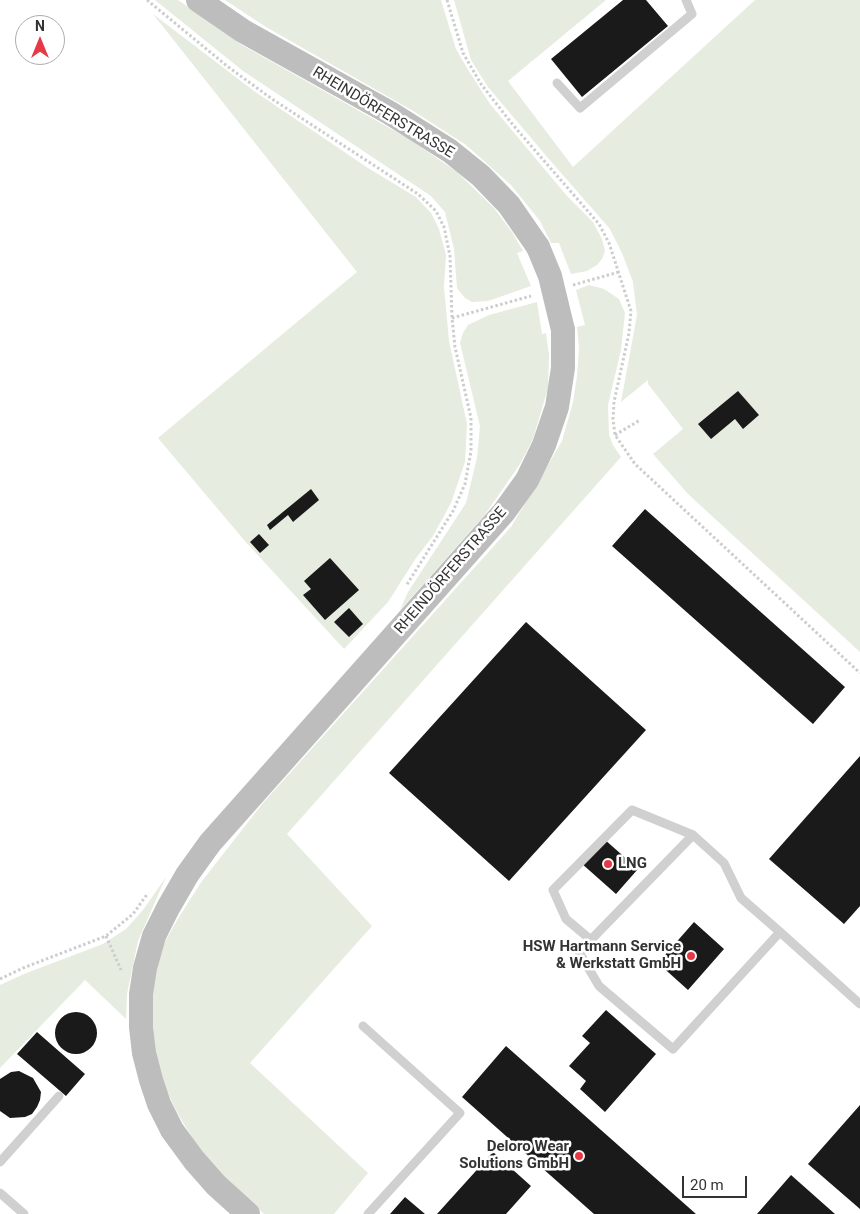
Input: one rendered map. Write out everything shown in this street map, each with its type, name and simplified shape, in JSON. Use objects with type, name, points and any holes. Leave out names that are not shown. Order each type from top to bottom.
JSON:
[{"type":"main road","name":"RHEINDÖRFERSTRASSE","points":[[198,0],[243,31],[390,113],[450,151],[481,176],[509,205],[538,247],[550,276],[563,330],[563,368],[557,407],[544,445],[527,480],[504,512],[210,843],[187,875],[154,936],[145,968],[142,994],[142,1036],[150,1080],[172,1130],[216,1185],[248,1214]]},
{"type":"lane","points":[[557,83],[580,108],[692,14],[686,0]]},
{"type":"lane","points":[[591,940],[566,919],[553,890],[632,810],[693,835],[724,863],[741,898],[860,1004]]},
{"type":"lane","points":[[693,835],[579,952],[599,986],[673,1049],[780,932]]},
{"type":"lane","points":[[363,1026],[460,1113],[368,1214]]},
{"type":"lane","points":[[0,1162],[59,1096]]},
{"type":"lane","points":[[0,1193],[24,1214]]},
{"type":"path","points":[[147,0],[227,66],[272,99],[418,194],[436,210],[444,227],[450,256],[455,347],[471,418],[471,451],[465,484],[453,511],[402,592]]},
{"type":"path","points":[[447,0],[463,53],[482,84],[513,125],[599,224],[609,243],[631,311],[629,333],[614,402],[613,419],[615,435],[636,464],[860,673]]},
{"type":"path","points":[[615,435],[640,420]]},
{"type":"path","points":[[0,979],[23,968],[106,936],[124,976]]},
{"type":"shaded area","points":[[155,0],[178,0],[242,45],[409,139],[457,172],[494,208],[512,232],[523,251],[517,253],[531,286],[488,301],[472,302],[465,298],[457,288],[454,249],[445,212],[431,196],[243,71]]},
{"type":"shaded area","points":[[225,0],[441,0],[456,49],[467,68],[490,104],[567,196],[593,222],[602,239],[605,251],[602,259],[597,265],[587,271],[571,274],[559,243],[551,243],[540,221],[511,185],[466,145],[415,112],[266,27]]},
{"type":"shaded area","points":[[454,0],[606,0],[508,81],[573,167],[755,0],[860,0],[860,652],[688,494],[653,454],[683,429],[648,384],[648,380],[621,402],[637,315],[633,282],[622,253],[610,229],[488,87],[471,60]]},
{"type":"shaded area","points":[[153,14],[254,91],[368,168],[416,197],[431,213],[439,229],[446,255],[444,287],[449,341],[467,424],[465,462],[451,503],[433,536],[416,558],[388,602],[344,649],[244,540],[158,438],[357,272]]},
{"type":"shaded area","points":[[589,285],[604,289],[619,299],[625,313],[621,350],[608,405],[609,435],[621,457],[287,834],[372,926],[250,1063],[368,1173],[334,1214],[264,1214],[220,1173],[196,1144],[163,1084],[155,1050],[152,1010],[154,974],[163,945],[202,881],[263,803],[511,527],[562,441],[573,402],[577,376],[579,348],[577,327],[585,325],[576,290]]},
{"type":"shaded area","points":[[537,302],[542,334],[546,333],[549,355],[548,388],[533,439],[520,464],[484,516],[400,610],[408,592],[466,503],[477,458],[480,426],[460,343],[463,333],[468,325],[489,315]]},
{"type":"shaded area","points":[[166,877],[138,941],[127,994],[126,1019],[85,980],[0,1068],[0,985],[103,944],[126,929],[143,910]]},
{"type":"building","points":[[623,0],[646,0],[668,26],[582,97],[551,59]]},
{"type":"building","points":[[738,391],[759,415],[743,429],[735,419],[711,439],[698,424]]},
{"type":"building","points":[[311,489],[319,500],[293,522],[288,515],[270,530],[267,525]]},
{"type":"building","points":[[645,509],[845,687],[813,724],[612,546]]},
{"type":"building","points":[[259,534],[269,545],[260,553],[250,542]]},
{"type":"building","points":[[330,558],[359,590],[325,620],[303,595],[311,589],[304,581]]},
{"type":"building","points":[[349,608],[363,624],[349,637],[334,622]]},
{"type":"building","points":[[526,622],[646,730],[509,881],[389,773]]},
{"type":"building","points":[[860,756],[860,906],[844,924],[769,859]]},
{"type":"building","points":[[604,839],[638,869],[616,894],[581,863]]},
{"type":"building","name":"HSW Hartmann Service & Werkstatt GmbH","points":[[694,922],[724,949],[688,990],[658,963]]},
{"type":"building","points":[[606,1010],[656,1054],[605,1112],[580,1089],[586,1081],[569,1066],[590,1043],[582,1036]]},
{"type":"building","points":[[72,1012],[80,1012],[91,1018],[97,1033],[91,1048],[80,1054],[72,1054],[61,1048],[55,1037],[55,1029],[61,1018]]},
{"type":"building","points":[[37,1032],[85,1074],[66,1096],[17,1054]]},
{"type":"building","name":"Deloro Wear Solutions GmbH","points":[[506,1046],[696,1214],[594,1214],[462,1097]]},
{"type":"building","points":[[19,1071],[33,1078],[41,1092],[40,1100],[32,1114],[25,1117],[10,1118],[0,1111],[0,1079],[11,1072]]},
{"type":"building","points":[[860,1105],[860,1209],[808,1164]]},
{"type":"building","points":[[493,1152],[531,1186],[506,1214],[437,1214]]},
{"type":"building","points":[[791,1175],[835,1214],[757,1214]]},
{"type":"building","points":[[405,1197],[425,1214],[390,1214]]},
{"type":"place","name":"LNG","points":[[608,864]]},
{"type":"place","name":"HSW Hartmann Service & Werkstatt GmbH","points":[[691,956]]},
{"type":"place","name":"Deloro Wear Solutions GmbH","points":[[579,1156]]}]
